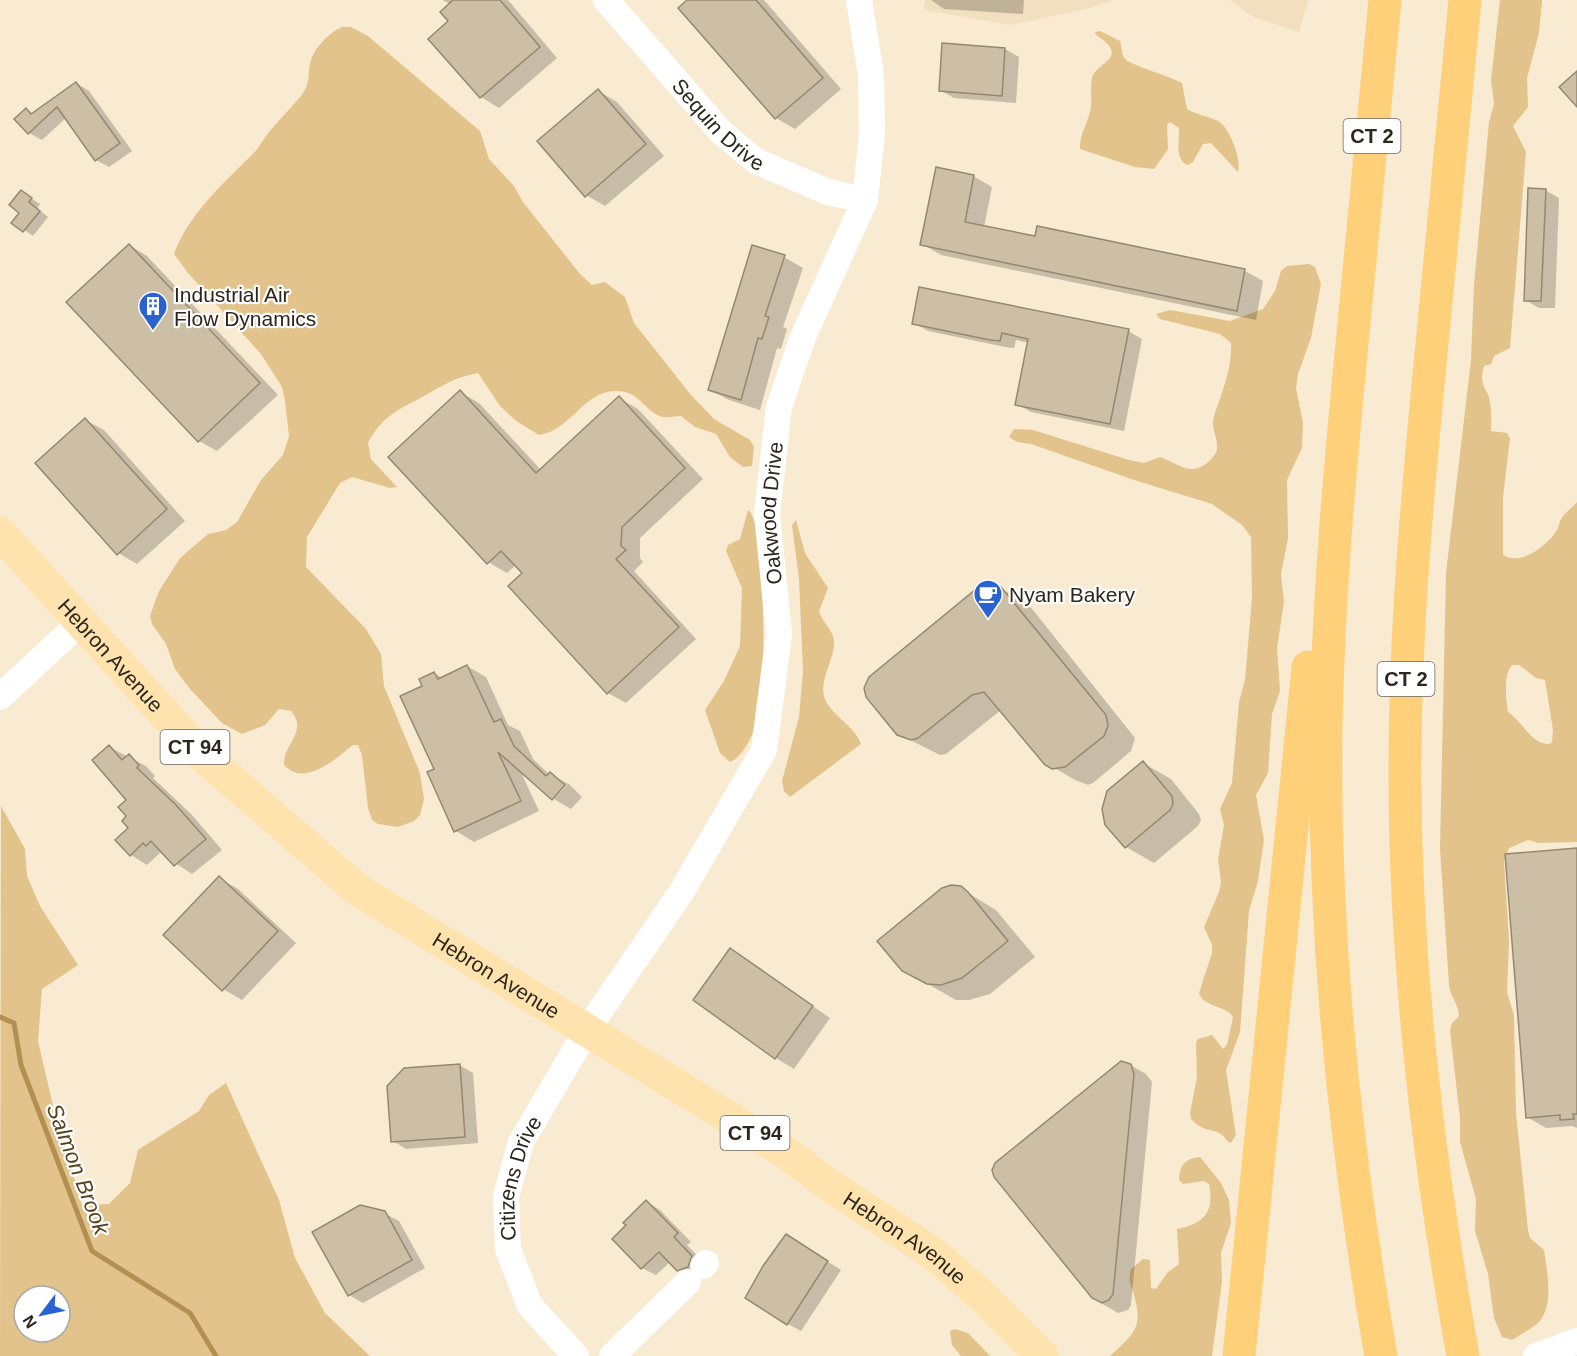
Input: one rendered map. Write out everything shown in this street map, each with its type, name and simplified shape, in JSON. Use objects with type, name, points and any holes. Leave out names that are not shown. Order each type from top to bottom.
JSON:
[{"type":"highway","name":"CT 2","points":[[1381,1356],[1350,1150],[1331,960],[1326,742],[1335,527],[1385,0]]},
{"type":"highway","name":"CT 2","points":[[1463,1356],[1439,1216],[1419,1053],[1408,905],[1405,784],[1408,632],[1417,493],[1465,0]]},
{"type":"highway","points":[[1239,1356],[1306,681],[1322,579],[1335,527]]},
{"type":"main road","name":"Hebron Avenue","points":[[0,533],[204,757],[358,890],[782,1150],[832,1187],[914,1238],[977,1291],[1042,1356]]},
{"type":"street","name":"Sequin Drive","points":[[606,0],[722,133],[756,161],[828,192],[865,200]]},
{"type":"street","name":"Oakwood Drive","points":[[586,1030],[682,891],[764,750],[779,634],[767,514],[779,407],[803,337],[865,200],[872,134],[872,75],[859,0]]},
{"type":"street","points":[[0,697],[81,622]]},
{"type":"street","name":"Citizens Drive","points":[[576,1356],[530,1306],[508,1249],[506,1196],[521,1142],[586,1030]]},
{"type":"street","points":[[612,1356],[699,1270]]},
{"type":"street","points":[[1536,1356],[1577,1341]]},
{"type":"shaded area","points":[[925,0],[1114,0],[1086,9],[1010,25],[924,10]]},
{"type":"shaded area","points":[[1230,0],[1308,0],[1299,32],[1251,16]]},
{"type":"shaded area","points":[[1500,0],[1542,0],[1539,33],[1527,78],[1528,107],[1513,126],[1526,152],[1510,348],[1494,356],[1491,364],[1484,366],[1482,379],[1491,405],[1491,431],[1507,433],[1510,438],[1503,497],[1503,555],[1510,558],[1524,557],[1539,549],[1551,538],[1563,516],[1577,502],[1577,842],[1539,843],[1528,840],[1509,848],[1504,861],[1509,941],[1507,992],[1514,1015],[1516,1113],[1528,1230],[1530,1238],[1544,1250],[1548,1287],[1547,1305],[1540,1321],[1512,1340],[1502,1337],[1494,1318],[1488,1274],[1475,1231],[1476,1199],[1460,1142],[1460,1118],[1450,1031],[1452,1023],[1459,1016],[1449,985],[1440,849],[1446,573],[1471,360],[1474,285],[1489,122],[1494,104],[1491,80]],"holes":[[[1512,665],[1519,665],[1536,678],[1545,680],[1553,730],[1552,742],[1549,744],[1532,737],[1508,712],[1507,675]]]},
{"type":"shaded area","points":[[342,27],[351,27],[368,36],[480,131],[489,159],[514,186],[523,202],[580,274],[592,285],[605,282],[625,297],[634,323],[691,395],[714,419],[750,440],[754,447],[752,466],[743,467],[730,457],[716,434],[695,427],[681,416],[665,417],[657,414],[636,397],[615,391],[594,398],[559,427],[539,435],[516,421],[500,406],[478,373],[445,384],[400,409],[382,423],[368,443],[371,459],[397,487],[390,488],[352,477],[340,483],[307,537],[306,567],[366,629],[381,654],[384,686],[420,773],[424,799],[420,815],[414,821],[398,827],[378,824],[372,820],[368,808],[362,755],[358,745],[353,745],[329,763],[311,772],[292,771],[284,765],[284,758],[297,725],[291,711],[279,709],[265,725],[242,734],[222,723],[190,689],[175,669],[166,644],[152,624],[150,616],[159,591],[180,558],[208,534],[226,530],[237,522],[261,480],[283,455],[289,436],[282,387],[261,354],[188,273],[174,254],[188,226],[198,213],[253,154],[303,92],[307,85],[312,58],[318,47],[327,37]]},
{"type":"shaded area","points":[[1100,31],[1120,41],[1123,55],[1128,61],[1182,83],[1187,109],[1218,121],[1226,129],[1236,152],[1238,172],[1211,143],[1203,144],[1193,162],[1187,165],[1179,154],[1179,128],[1170,122],[1167,125],[1168,149],[1154,169],[1135,167],[1080,149],[1081,138],[1091,107],[1092,78],[1112,54],[1106,43],[1096,35],[1095,32]]},
{"type":"shaded area","points":[[1309,264],[1315,267],[1321,284],[1311,338],[1298,374],[1296,388],[1303,423],[1302,448],[1287,480],[1288,538],[1281,574],[1284,602],[1277,648],[1280,691],[1272,714],[1268,773],[1256,795],[1264,840],[1258,881],[1249,911],[1240,1032],[1226,1070],[1236,1135],[1231,1143],[1221,1134],[1196,1123],[1191,1119],[1190,1113],[1197,1077],[1196,1043],[1198,1039],[1212,1035],[1223,1049],[1227,1045],[1233,1017],[1225,1010],[1209,1004],[1201,998],[1199,993],[1212,953],[1212,945],[1204,927],[1221,882],[1218,859],[1224,825],[1220,809],[1232,783],[1239,702],[1245,680],[1252,598],[1251,537],[1242,525],[1212,504],[1031,444],[1017,442],[1009,437],[1014,429],[1033,430],[1129,460],[1144,463],[1160,457],[1184,468],[1201,467],[1212,458],[1217,450],[1213,420],[1228,371],[1231,343],[1220,334],[1160,319],[1156,314],[1170,310],[1230,321],[1263,309],[1275,291],[1281,271],[1287,266]]},
{"type":"shaded area","points":[[748,510],[754,520],[761,570],[763,637],[761,708],[746,746],[736,759],[730,762],[720,753],[705,710],[724,681],[740,646],[742,588],[726,551],[728,545],[740,539]]},
{"type":"shaded area","points":[[796,520],[805,553],[828,588],[819,611],[834,640],[825,677],[824,696],[831,709],[853,731],[861,744],[790,797],[784,791],[782,781],[799,717],[803,671],[799,579],[792,525]]},
{"type":"shaded area","points":[[1,806],[25,849],[27,876],[40,906],[78,965],[42,989],[38,1041],[54,1110],[82,1205],[109,1204],[130,1183],[138,1150],[199,1111],[209,1095],[226,1083],[279,1200],[295,1258],[325,1313],[370,1356],[0,1356]]},
{"type":"shaded area","points":[[1200,1157],[1221,1183],[1229,1200],[1231,1223],[1221,1253],[1222,1282],[1212,1356],[1110,1356],[1131,1335],[1137,1322],[1138,1314],[1130,1280],[1131,1269],[1143,1259],[1150,1260],[1151,1288],[1156,1289],[1167,1273],[1179,1264],[1177,1229],[1194,1224],[1205,1216],[1208,1210],[1209,1184],[1204,1181],[1183,1184],[1179,1180],[1180,1170],[1184,1164],[1190,1159]]},
{"type":"shaded area","points":[[955,1329],[968,1333],[990,1356],[961,1356],[952,1345],[950,1331]]},
{"type":"building","points":[[453,0],[500,0],[540,47],[480,98],[428,39],[448,21],[440,12]]},
{"type":"building","points":[[687,0],[756,0],[823,78],[775,119],[678,8]]},
{"type":"building","points":[[942,43],[1005,48],[1002,96],[939,91]]},
{"type":"building","points":[[1577,71],[1577,107],[1559,87]]},
{"type":"building","points":[[76,82],[120,143],[95,161],[57,107],[28,134],[14,119],[26,108],[31,114]]},
{"type":"building","points":[[598,89],[646,144],[585,197],[537,141]]},
{"type":"building","points":[[936,167],[974,175],[965,222],[1035,236],[1037,226],[1245,269],[1237,311],[920,245]]},
{"type":"building","points":[[1528,188],[1546,189],[1541,301],[1524,301]]},
{"type":"building","points":[[21,190],[32,198],[29,202],[40,211],[23,232],[11,223],[19,213],[9,205]]},
{"type":"building","name":"Industrial Air Flow Dynamics","points":[[129,244],[260,383],[198,442],[66,302]]},
{"type":"building","points":[[752,245],[785,255],[765,316],[769,317],[762,339],[758,338],[741,400],[708,390]]},
{"type":"building","points":[[919,287],[1129,329],[1110,424],[1015,405],[1028,339],[1002,333],[1000,341],[990,340],[912,324]]},
{"type":"building","points":[[460,390],[536,473],[619,396],[685,468],[622,527],[621,546],[626,550],[616,559],[679,627],[607,694],[508,586],[522,573],[501,551],[487,564],[388,457]]},
{"type":"building","points":[[85,418],[167,509],[117,555],[35,463]]},
{"type":"building","points":[[992,583],[1001,587],[1106,715],[1108,726],[1104,736],[1065,767],[1052,769],[1045,765],[984,692],[972,695],[918,738],[911,740],[897,735],[866,697],[864,688],[869,677],[981,585]]},
{"type":"building","points":[[467,665],[494,722],[501,719],[514,746],[546,776],[550,772],[565,785],[552,800],[498,752],[521,801],[454,832],[427,772],[434,769],[400,696],[422,686],[419,679],[434,672],[438,679]]},
{"type":"building","points":[[109,745],[122,760],[129,754],[139,765],[137,768],[175,804],[206,839],[174,866],[151,841],[146,846],[143,843],[130,856],[115,840],[128,828],[122,821],[126,816],[118,807],[126,800],[92,760]]},
{"type":"building","points":[[1143,761],[1172,796],[1173,804],[1170,810],[1125,848],[1105,825],[1102,809],[1107,791]]},
{"type":"building","points":[[1577,848],[1577,1114],[1573,1114],[1574,1119],[1560,1120],[1560,1115],[1526,1118],[1505,854]]},
{"type":"building","points":[[219,876],[278,931],[222,991],[163,935]]},
{"type":"building","points":[[951,885],[961,886],[968,892],[1008,941],[962,978],[941,985],[927,984],[902,971],[877,941],[942,888]]},
{"type":"building","points":[[730,948],[813,1006],[775,1059],[693,1000]]},
{"type":"building","points":[[1121,1061],[1131,1064],[1134,1074],[1113,1294],[1109,1300],[1102,1303],[1092,1298],[994,1177],[992,1170],[995,1163]]},
{"type":"building","points":[[460,1064],[465,1137],[391,1142],[387,1086],[404,1068]]},
{"type":"building","points":[[646,1200],[678,1233],[674,1237],[692,1256],[688,1267],[677,1271],[659,1252],[641,1269],[612,1239],[626,1225],[623,1223]]},
{"type":"building","points":[[360,1205],[385,1211],[412,1260],[348,1296],[312,1232]]},
{"type":"building","points":[[786,1234],[828,1261],[787,1325],[745,1298],[763,1266]]},
{"type":"waterway","name":"Salmon Brook","points":[[0,1017],[14,1023],[21,1065],[92,1251],[190,1313],[216,1356]]},
{"type":"place","name":"Industrial Air Flow Dynamics","points":[[153,332]]},
{"type":"place","name":"Nyam Bakery","points":[[988,620]]}]
